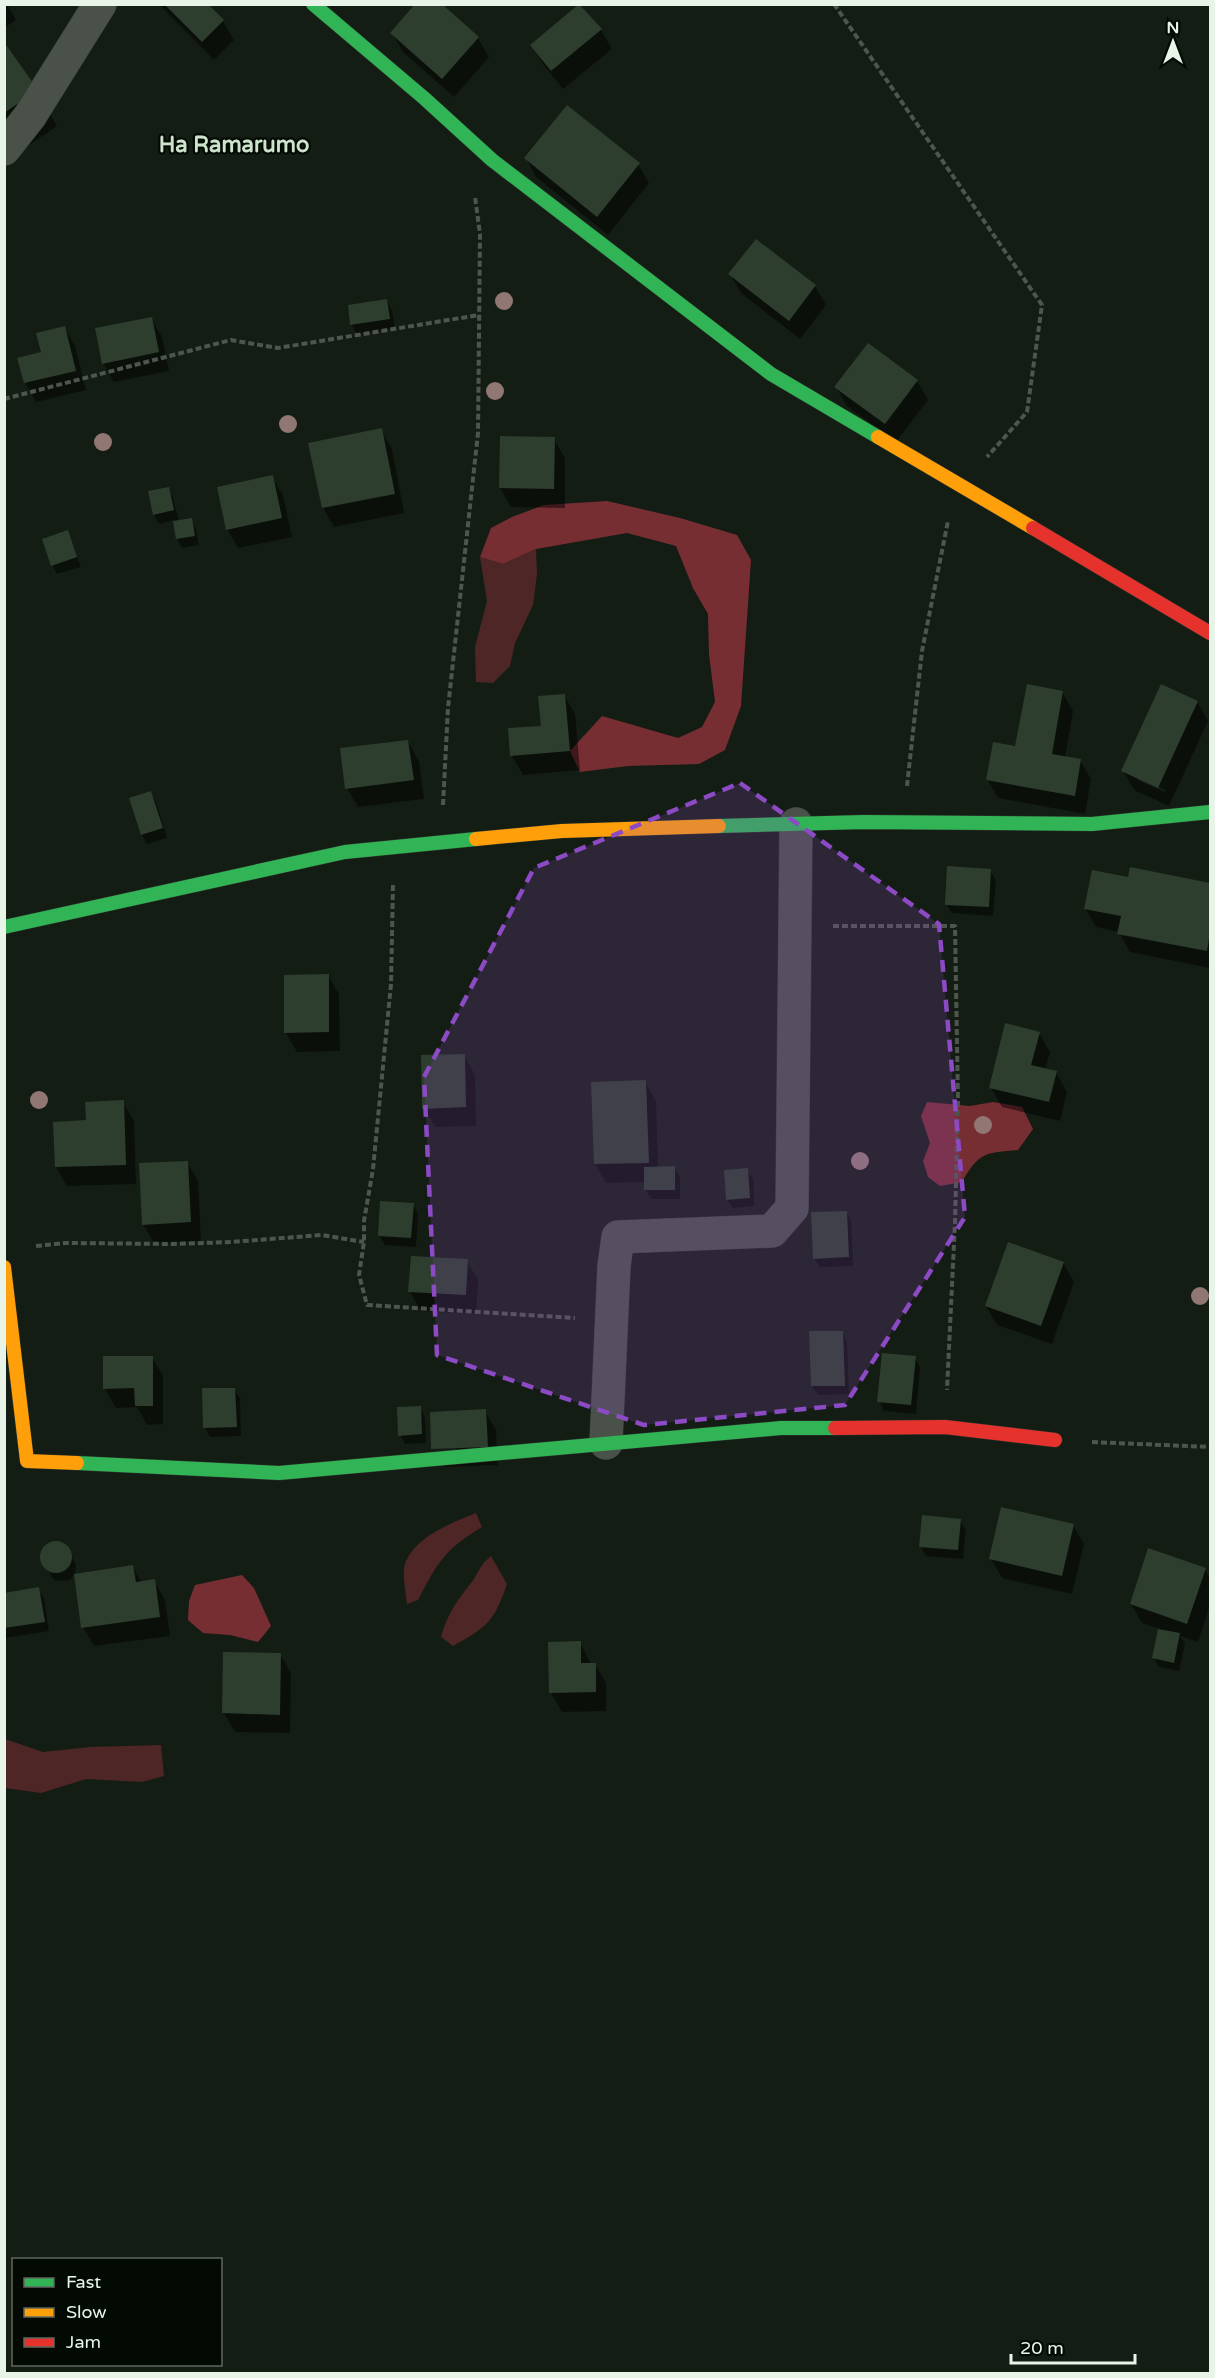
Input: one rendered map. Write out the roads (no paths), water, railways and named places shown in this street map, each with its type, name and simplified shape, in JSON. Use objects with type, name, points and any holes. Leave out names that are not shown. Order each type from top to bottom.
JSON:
[{"type":"street","points":[[4,149],[30,116],[100,4]]},
{"type":"street","points":[[313,4],[424,98],[492,160],[771,374],[1210,633]]},
{"type":"street","points":[[4,927],[345,852],[562,831],[796,824],[1092,824],[1210,812]]},
{"type":"street","points":[[606,1443],[614,1266],[618,1237],[772,1231],[792,1208],[796,824]]},
{"type":"street","points":[[4,1267],[27,1461],[279,1473],[781,1428],[945,1427],[1055,1440]]},
{"type":"district","name":"Ha Ramarumo","points":[[234,145]]}]
